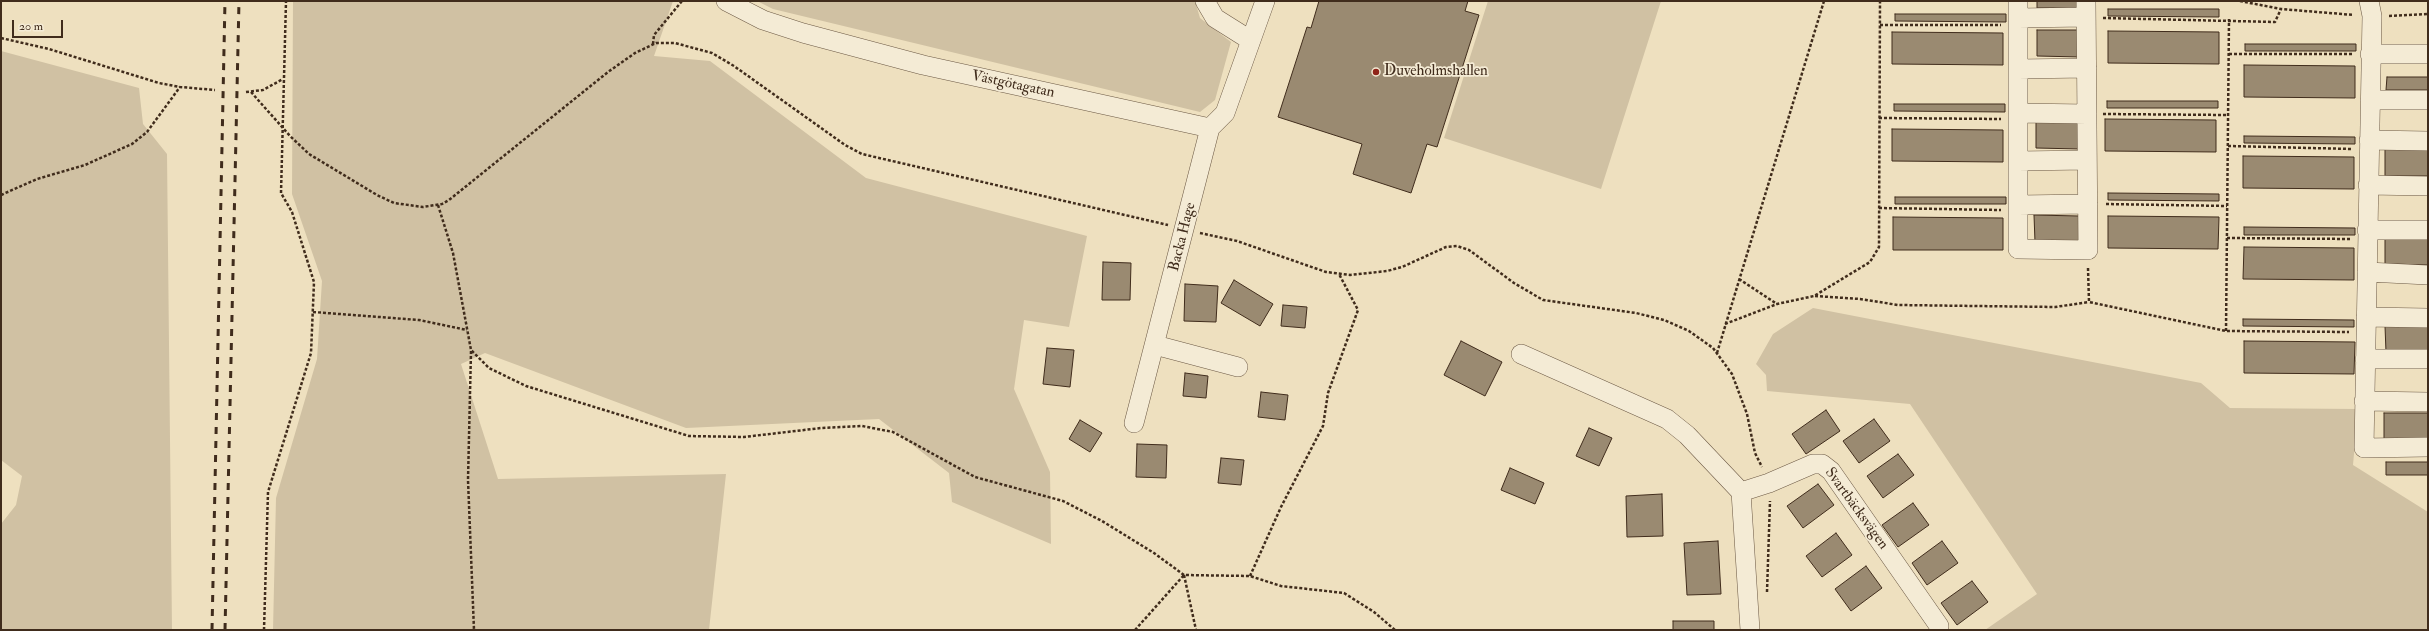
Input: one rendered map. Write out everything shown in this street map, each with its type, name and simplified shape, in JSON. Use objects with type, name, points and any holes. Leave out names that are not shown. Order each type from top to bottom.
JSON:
[{"type":"street","name":"Västgötagatan","points":[[726,1],[763,20],[803,33],[908,61],[1210,128]]},
{"type":"street","points":[[1205,1],[1215,18],[1250,40]]},
{"type":"street","points":[[1210,128],[1225,113],[1265,1]]},
{"type":"street","points":[[2370,8],[2370,100],[2364,448],[2428,447]]},
{"type":"street","points":[[2086,9],[2088,250],[2018,249],[2018,15],[2086,9]]},
{"type":"street","points":[[2370,54],[2428,54]]},
{"type":"street","points":[[2018,68],[2086,68]]},
{"type":"street","points":[[2370,100],[2428,100]]},
{"type":"street","points":[[2018,116],[2087,114]]},
{"type":"street","name":"Backa Hage","points":[[1134,423],[1210,128]]},
{"type":"street","points":[[2369,144],[2428,141]]},
{"type":"street","points":[[2018,161],[2087,160]]},
{"type":"street","points":[[2368,185],[2428,186]]},
{"type":"street","points":[[2018,208],[2088,204]]},
{"type":"street","points":[[2367,235],[2428,230]]},
{"type":"street","points":[[2367,272],[2428,275]]},
{"type":"street","points":[[2366,324],[2428,318]]},
{"type":"street","points":[[1155,345],[1238,367]]},
{"type":"street","points":[[1521,354],[1667,418],[1687,435],[1741,492],[1750,630]]},
{"type":"street","points":[[2365,359],[2428,359]]},
{"type":"street","points":[[2364,401],[2428,402]]},
{"type":"street","name":"Svartbäcksvägen","points":[[1741,492],[1769,483],[1814,464],[1822,464],[1831,471],[1939,626]]},
{"type":"path","points":[[264,630],[268,492],[311,353],[313,312],[314,282],[292,212],[281,193],[286,1]]},
{"type":"path","points":[[653,45],[654,35],[682,1]]},
{"type":"path","points":[[1717,354],[1824,1]]},
{"type":"path","points":[[1814,296],[1870,262],[1879,247],[1880,1]]},
{"type":"path","points":[[2240,1],[2281,9],[2370,8],[2428,14]]},
{"type":"path","points":[[2086,9],[2275,22],[2281,9]]},
{"type":"path","points":[[1880,25],[2018,15]]},
{"type":"path","points":[[2226,331],[2229,19]]},
{"type":"path","points":[[1,38],[49,49],[132,75],[180,87],[215,90]]},
{"type":"path","points":[[251,92],[309,154],[377,195],[407,206],[423,207],[438,205],[449,200],[635,52],[653,45],[675,43],[712,52],[734,66],[844,145],[862,154],[1237,240],[1326,272],[1365,275],[1402,267],[1446,246],[1463,247],[1543,300],[1636,313],[1664,320],[1689,331],[1717,354],[1732,374],[1747,414],[1755,453],[1769,483],[1770,516],[1767,599]]},
{"type":"path","points":[[2229,54],[2370,54]]},
{"type":"path","points":[[246,92],[263,90],[283,79]]},
{"type":"path","points":[[1,195],[37,179],[85,165],[132,144],[147,132],[180,87]]},
{"type":"path","points":[[2087,114],[2228,115]]},
{"type":"path","points":[[1879,118],[2018,116]]},
{"type":"path","points":[[2228,146],[2369,144]]},
{"type":"path","points":[[2088,204],[2227,206]]},
{"type":"path","points":[[438,205],[453,252],[471,350],[468,480],[474,630]]},
{"type":"path","points":[[1879,208],[2018,208]]},
{"type":"path","points":[[2227,238],[2367,235]]},
{"type":"path","points":[[2088,250],[2089,302]]},
{"type":"path","points":[[1250,576],[1281,507],[1323,426],[1328,393],[1358,310],[1339,274]]},
{"type":"path","points":[[1739,279],[1777,304]]},
{"type":"path","points":[[1725,324],[1777,304],[1814,296],[1860,299],[1898,305],[2055,307],[2089,302],[2226,331],[2366,324]]},
{"type":"path","points":[[313,312],[419,320],[467,330]]},
{"type":"path","points":[[471,350],[489,368],[526,386],[689,436],[744,437],[821,428],[862,426],[893,432],[975,477],[1063,501],[1115,529],[1154,553],[1184,575],[1250,576],[1281,586],[1344,593],[1374,612],[1395,630]]},
{"type":"path","points":[[1135,630],[1184,575]]},
{"type":"path","points":[[1184,575],[1196,630]]},
{"type":"shaded area","points":[[293,1],[673,1],[654,56],[710,61],[866,178],[1087,236],[1069,327],[1024,320],[1014,389],[1050,472],[1051,544],[952,502],[949,473],[879,419],[686,428],[485,353],[461,364],[498,479],[726,474],[709,630],[273,630],[276,498],[317,359],[322,281],[292,194]]},
{"type":"shaded area","points":[[757,1],[1195,1],[1200,18],[1231,42],[1215,100],[1200,112],[773,9]]},
{"type":"shaded area","points":[[1488,1],[1661,1],[1601,189],[1444,138]]},
{"type":"shaded area","points":[[1,51],[139,88],[143,124],[167,154],[172,630],[1,630],[1,524],[16,505],[22,476],[1,460]]},
{"type":"shaded area","points":[[1813,308],[2201,383],[2230,408],[2358,409],[2353,465],[2428,512],[2428,630],[1985,630],[2037,594],[1910,404],[1767,391],[1766,375],[1756,364],[1773,334]]},
{"type":"building","name":"Duveholmshallen","points":[[1319,1],[1468,1],[1465,11],[1479,15],[1437,147],[1427,144],[1411,193],[1353,174],[1362,144],[1278,117],[1307,27],[1311,28]]},
{"type":"building","points":[[2037,1],[2079,1],[2079,8],[2037,8]]},
{"type":"building","points":[[2108,9],[2219,9],[2219,17],[2108,16]]},
{"type":"building","points":[[1895,14],[2006,14],[2006,22],[1895,21]]},
{"type":"building","points":[[2037,30],[2081,30],[2081,57],[2037,56]]},
{"type":"building","points":[[2108,31],[2219,32],[2219,64],[2108,63]]},
{"type":"building","points":[[1892,32],[2003,33],[2003,65],[1892,64]]},
{"type":"building","points":[[2245,44],[2356,44],[2356,51],[2245,51]]},
{"type":"building","points":[[2244,65],[2355,66],[2355,98],[2244,97]]},
{"type":"building","points":[[2387,77],[2428,77],[2428,90],[2386,90]]},
{"type":"building","points":[[2107,101],[2218,101],[2218,108],[2107,108]]},
{"type":"building","points":[[1894,104],[2005,104],[2005,112],[1894,111]]},
{"type":"building","points":[[2105,119],[2216,120],[2216,152],[2105,151]]},
{"type":"building","points":[[2036,122],[2080,122],[2080,149],[2036,148]]},
{"type":"building","points":[[1892,129],[2003,130],[2003,162],[1892,161]]},
{"type":"building","points":[[2244,136],[2355,137],[2355,144],[2244,143]]},
{"type":"building","points":[[2385,149],[2428,150],[2428,176],[2385,176]]},
{"type":"building","points":[[2243,156],[2354,157],[2354,189],[2243,188]]},
{"type":"building","points":[[2108,193],[2219,194],[2219,201],[2108,200]]},
{"type":"building","points":[[1895,197],[2006,197],[2006,204],[1895,204]]},
{"type":"building","points":[[2034,215],[2079,216],[2079,243],[2035,242]]},
{"type":"building","points":[[2108,216],[2219,217],[2218,249],[2108,248]]},
{"type":"building","points":[[1893,217],[2003,218],[2003,250],[1893,250]]},
{"type":"building","points":[[2244,227],[2355,228],[2355,235],[2244,235]]},
{"type":"building","points":[[2385,238],[2428,238],[2428,265],[2385,264]]},
{"type":"building","points":[[2244,247],[2354,248],[2354,280],[2243,279]]},
{"type":"building","points":[[1103,262],[1131,263],[1130,300],[1102,300]]},
{"type":"building","points":[[1234,280],[1273,304],[1260,326],[1221,303]]},
{"type":"building","points":[[1185,284],[1218,286],[1216,322],[1184,321]]},
{"type":"building","points":[[1283,305],[1307,307],[1305,328],[1281,326]]},
{"type":"building","points":[[2243,319],[2354,320],[2354,327],[2243,326]]},
{"type":"building","points":[[2385,326],[2428,326],[2428,353],[2386,352]]},
{"type":"building","points":[[1461,341],[1502,362],[1485,396],[1444,375]]},
{"type":"building","points":[[2244,341],[2355,342],[2354,374],[2244,373]]},
{"type":"building","points":[[1047,348],[1074,350],[1070,387],[1043,384]]},
{"type":"building","points":[[1185,373],[1208,376],[1206,398],[1183,396]]},
{"type":"building","points":[[1261,392],[1288,395],[1285,420],[1258,417]]},
{"type":"building","points":[[1826,410],[1840,431],[1806,454],[1792,434]]},
{"type":"building","points":[[2384,413],[2428,413],[2428,440],[2384,439]]},
{"type":"building","points":[[1874,419],[1890,441],[1859,463],[1843,441]]},
{"type":"building","points":[[1080,420],[1102,433],[1090,452],[1069,439]]},
{"type":"building","points":[[1589,428],[1612,438],[1599,466],[1576,456]]},
{"type":"building","points":[[1137,444],[1167,445],[1166,478],[1136,477]]},
{"type":"building","points":[[1898,454],[1914,475],[1883,498],[1867,476]]},
{"type":"building","points":[[1221,458],[1244,460],[1241,485],[1218,483]]},
{"type":"building","points":[[2386,462],[2428,462],[2428,475],[2386,475]]},
{"type":"building","points":[[1510,468],[1544,483],[1535,504],[1501,490]]},
{"type":"building","points":[[1818,484],[1834,505],[1803,528],[1787,506]]},
{"type":"building","points":[[1662,494],[1663,536],[1627,537],[1626,496]]},
{"type":"building","points":[[1913,503],[1929,525],[1898,547],[1882,525]]},
{"type":"building","points":[[1836,533],[1852,555],[1822,577],[1806,556]]},
{"type":"building","points":[[1718,541],[1721,594],[1687,595],[1684,543]]},
{"type":"building","points":[[1942,541],[1958,563],[1927,585],[1912,563]]},
{"type":"building","points":[[1866,566],[1882,588],[1851,611],[1835,589]]},
{"type":"building","points":[[1972,581],[1988,602],[1957,625],[1941,603]]},
{"type":"building","points":[[1673,621],[1714,621],[1714,630],[1673,630]]},
{"type":"railway","points":[[212,630],[225,1]]},
{"type":"railway","points":[[225,630],[239,1]]},
{"type":"place","name":"Duveholmshallen","points":[[1376,72]]}]
